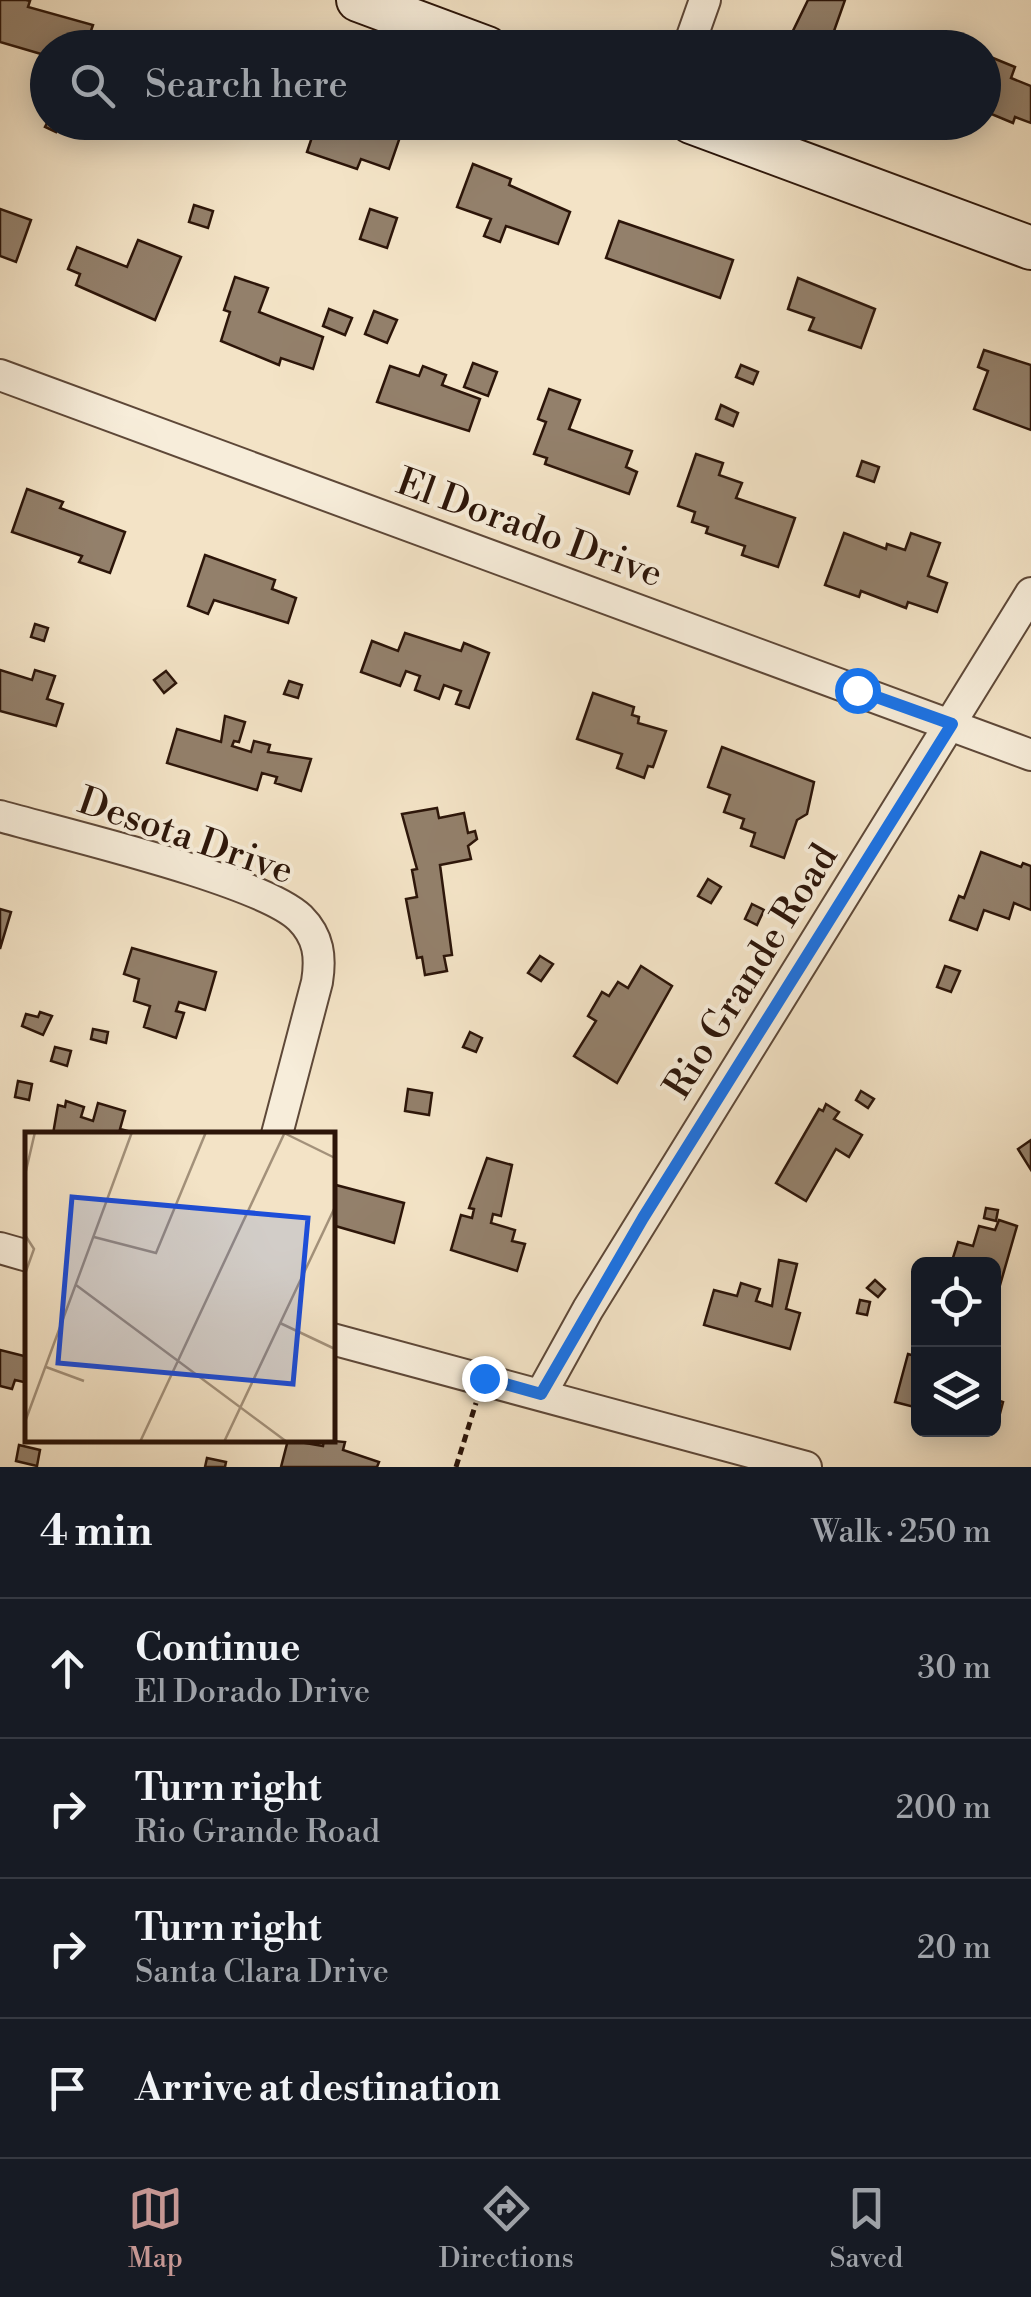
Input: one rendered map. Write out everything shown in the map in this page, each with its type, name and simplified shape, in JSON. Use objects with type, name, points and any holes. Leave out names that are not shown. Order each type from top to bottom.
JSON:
[{"type":"street","points":[[358,0],[439,30]]},
{"type":"street","points":[[694,30],[705,0]]},
{"type":"street","points":[[740,140],[1031,248]]},
{"type":"street","name":"El Dorado Drive","points":[[0,375],[1031,755]]},
{"type":"street","name":"Rio Grande Road","points":[[541,1394],[680,1158],[1031,594]]},
{"type":"street","name":"Desota Drive","points":[[0,816],[242,888],[299,916],[314,934],[320,964],[278,1132]]},
{"type":"street","points":[[0,1248],[25,1255]]},
{"type":"street","points":[[335,1340],[806,1467]]},
{"type":"path","points":[[456,1467],[484,1378]]},
{"type":"building","points":[[0,0],[30,1],[28,7],[93,25],[91,30],[30,30],[30,51],[0,42]]},
{"type":"building","points":[[808,0],[845,0],[834,30],[793,30]]},
{"type":"building","points":[[1001,61],[1015,67],[1011,78],[1031,86],[1031,123],[1015,117],[1013,123],[1001,118]]},
{"type":"building","points":[[311,140],[399,140],[389,169],[361,159],[357,169],[307,152]]},
{"type":"building","points":[[473,164],[511,179],[509,185],[570,212],[558,244],[506,226],[500,242],[484,236],[491,219],[457,207]]},
{"type":"building","points":[[194,205],[213,211],[208,228],[189,222]]},
{"type":"building","points":[[0,209],[31,220],[16,262],[0,256]]},
{"type":"building","points":[[370,209],[397,218],[387,248],[360,239]]},
{"type":"building","points":[[619,221],[733,260],[720,298],[606,258]]},
{"type":"building","points":[[138,240],[181,257],[155,320],[76,285],[80,274],[68,269],[77,247],[127,267]]},
{"type":"building","points":[[235,277],[268,288],[259,312],[323,337],[313,369],[281,358],[279,365],[221,341],[230,312],[224,310]]},
{"type":"building","points":[[798,278],[875,309],[861,348],[809,330],[814,318],[788,309]]},
{"type":"building","points":[[329,309],[352,318],[345,335],[323,326]]},
{"type":"building","points":[[374,311],[397,320],[387,343],[365,334]]},
{"type":"building","points":[[984,350],[1031,365],[1031,430],[974,409],[988,371],[978,367]]},
{"type":"building","points":[[473,363],[497,372],[488,396],[464,387]]},
{"type":"building","points":[[741,365],[758,372],[753,384],[736,377]]},
{"type":"building","points":[[390,366],[419,376],[423,366],[446,375],[442,385],[480,399],[469,431],[377,402]]},
{"type":"building","points":[[549,389],[580,400],[569,429],[632,451],[626,467],[637,472],[629,494],[545,464],[547,458],[534,454],[546,422],[538,419]]},
{"type":"building","points":[[721,405],[738,413],[733,426],[716,419]]},
{"type":"building","points":[[696,454],[723,463],[719,475],[742,483],[736,498],[795,518],[778,567],[742,555],[745,546],[706,533],[708,527],[692,522],[695,512],[678,506]]},
{"type":"building","points":[[862,461],[879,467],[874,482],[857,476]]},
{"type":"building","points":[[27,489],[63,502],[60,508],[125,532],[110,573],[79,562],[82,556],[12,532]]},
{"type":"building","points":[[844,533],[886,549],[887,544],[905,550],[911,533],[940,543],[928,576],[947,583],[937,612],[908,602],[906,608],[861,591],[859,597],[825,585]]},
{"type":"building","points":[[205,555],[275,580],[272,589],[296,598],[288,623],[214,600],[208,614],[188,606]]},
{"type":"building","points":[[35,624],[48,628],[44,641],[31,637]]},
{"type":"building","points":[[405,633],[461,651],[464,643],[489,653],[469,708],[456,704],[461,691],[444,685],[439,699],[415,690],[420,676],[406,671],[400,686],[361,672],[372,641],[398,651]]},
{"type":"building","points":[[0,670],[32,680],[35,670],[55,676],[47,699],[63,704],[56,726],[0,711]]},
{"type":"building","points":[[166,671],[176,683],[164,693],[154,680]]},
{"type":"building","points":[[289,681],[302,685],[298,698],[284,694]]},
{"type":"building","points":[[593,693],[634,707],[632,715],[639,717],[638,723],[666,731],[653,767],[648,766],[644,778],[617,768],[622,754],[577,739]]},
{"type":"building","points":[[225,716],[245,722],[239,742],[234,741],[232,746],[251,752],[254,741],[270,745],[268,752],[311,759],[301,791],[275,783],[277,777],[262,773],[257,790],[167,763],[177,729],[221,742]]},
{"type":"building","points":[[722,747],[814,782],[807,814],[797,820],[784,858],[751,846],[755,833],[741,828],[744,819],[724,812],[730,795],[708,787]]},
{"type":"building","points":[[437,808],[439,818],[464,813],[468,833],[475,831],[477,839],[468,846],[471,859],[440,865],[452,955],[444,956],[447,971],[425,975],[422,957],[417,958],[406,899],[417,897],[412,870],[417,869],[402,814]]},
{"type":"building","points":[[981,852],[1021,867],[1023,863],[1031,866],[1031,910],[1014,903],[1009,919],[984,910],[977,930],[950,920],[959,896],[964,898]]},
{"type":"building","points":[[708,879],[721,887],[711,903],[698,896]]},
{"type":"building","points":[[752,904],[764,910],[757,925],[745,919]]},
{"type":"building","points":[[0,909],[11,912],[0,949]]},
{"type":"building","points":[[132,948],[216,972],[205,1010],[179,1002],[176,1011],[184,1013],[176,1038],[144,1027],[150,1006],[134,1001],[139,979],[124,974]]},
{"type":"building","points":[[540,956],[553,964],[541,981],[528,973]]},
{"type":"building","points":[[641,966],[672,986],[617,1083],[574,1056],[596,1021],[588,1016],[602,992],[609,996],[618,982],[628,988]]},
{"type":"building","points":[[945,966],[960,971],[951,992],[937,987]]},
{"type":"building","points":[[40,1012],[52,1016],[43,1035],[22,1026],[26,1014],[38,1017]]},
{"type":"building","points":[[93,1029],[108,1032],[106,1043],[91,1039]]},
{"type":"building","points":[[470,1032],[482,1038],[476,1052],[463,1047]]},
{"type":"building","points":[[55,1047],[71,1051],[67,1066],[51,1061]]},
{"type":"building","points":[[18,1081],[32,1084],[29,1100],[15,1097]]},
{"type":"building","points":[[408,1089],[432,1093],[429,1115],[405,1111]]},
{"type":"building","points":[[861,1091],[874,1099],[868,1108],[856,1100]]},
{"type":"building","points":[[66,1101],[84,1107],[81,1117],[93,1121],[98,1103],[125,1111],[120,1129],[131,1132],[53,1132],[58,1105],[65,1107]]},
{"type":"building","points":[[826,1104],[839,1112],[834,1119],[862,1135],[849,1157],[836,1149],[806,1201],[776,1183],[819,1109],[823,1111]]},
{"type":"building","points":[[1031,1140],[1031,1170],[1018,1149]]},
{"type":"building","points":[[487,1158],[512,1165],[501,1216],[493,1214],[491,1223],[515,1230],[512,1241],[525,1244],[517,1271],[451,1250],[461,1215],[472,1218],[474,1209],[469,1208]]},
{"type":"building","points":[[336,1185],[404,1203],[394,1243],[335,1226]]},
{"type":"building","points":[[986,1208],[998,1210],[996,1221],[984,1218]]},
{"type":"building","points":[[999,1220],[1017,1226],[1001,1282],[1001,1257],[953,1257],[958,1242],[973,1246],[979,1226],[995,1230]]},
{"type":"building","points":[[779,1260],[797,1264],[786,1309],[800,1313],[790,1349],[704,1325],[714,1290],[737,1296],[741,1283],[760,1289],[756,1301],[772,1306]]},
{"type":"building","points":[[875,1280],[885,1289],[878,1297],[867,1288]]},
{"type":"building","points":[[860,1300],[870,1302],[867,1315],[857,1313]]},
{"type":"building","points":[[0,1350],[25,1356],[25,1382],[15,1380],[12,1389],[0,1386]]},
{"type":"building","points":[[908,1354],[911,1355],[911,1406],[895,1402]]},
{"type":"building","points":[[287,1442],[323,1446],[324,1442],[345,1442],[343,1450],[379,1462],[377,1467],[281,1467]]},
{"type":"building","points":[[19,1445],[40,1450],[37,1466],[16,1461]]},
{"type":"building","points":[[207,1458],[226,1462],[225,1467],[205,1467]]},
{"type":"route","points":[[484,1378],[541,1394],[643,1218],[952,724],[857,690]]}]
